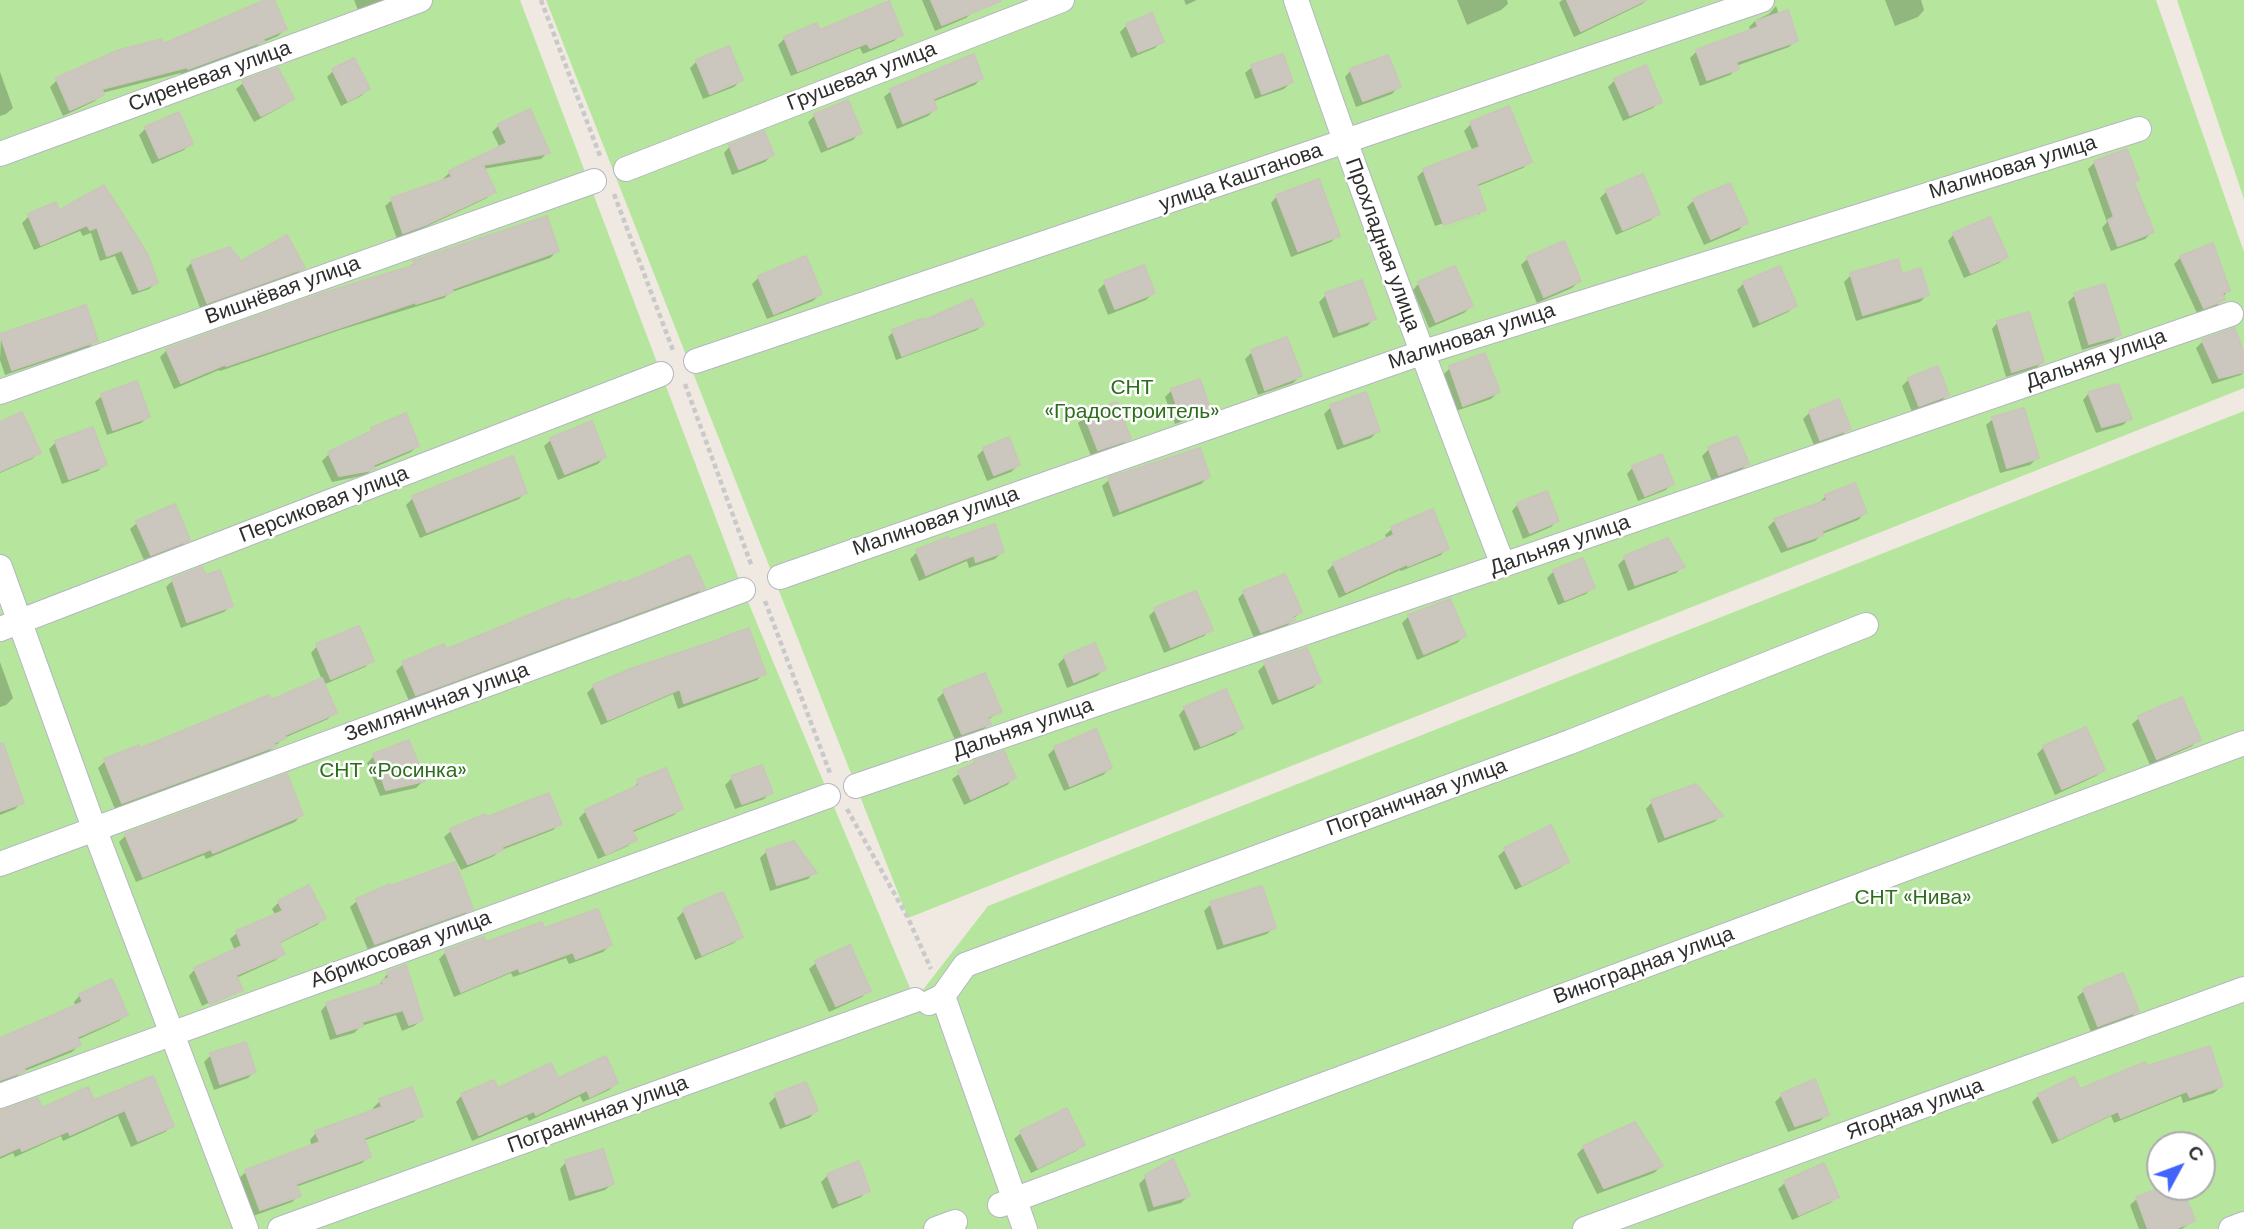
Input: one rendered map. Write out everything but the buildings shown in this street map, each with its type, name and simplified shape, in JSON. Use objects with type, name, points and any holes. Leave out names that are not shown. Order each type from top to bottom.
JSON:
[{"type":"street","name":"Сиреневая улица","points":[[0,154],[420,0]]},
{"type":"street","name":"Грушевая улица","points":[[609,176],[1062,0]]},
{"type":"street","name":"Прохладная улица","points":[[1296,0],[1421,353],[1503,565]]},
{"type":"street","name":"улица Каштанова","points":[[680,367],[1762,0]]},
{"type":"street","name":"Малиновая улица","points":[[780,577],[1421,353],[2139,129]]},
{"type":"street","name":"Вишнёвая улица","points":[[0,392],[609,176]]},
{"type":"street","name":"Дальняя улица","points":[[840,791],[2231,314]]},
{"type":"street","name":"Персиковая улица","points":[[10,625],[680,367]]},
{"type":"street","points":[[0,567],[10,625],[94,828],[246,1229]]},
{"type":"street","name":"Земляничная улица","points":[[0,864],[754,587]]},
{"type":"street","name":"Пограничная улица","points":[[280,1229],[929,1000],[965,965],[1557,747],[1866,625]]},
{"type":"street","name":"Виноградная улица","points":[[1007,1202],[2244,743]]},
{"type":"street","name":"Абрикосовая улица","points":[[0,1096],[840,791]]},
{"type":"street","name":"Ягодная улица","points":[[1585,1229],[2244,989]]},
{"type":"street","points":[[929,1000],[1007,1202],[1025,1229]]},
{"type":"street","points":[[2231,1229],[2244,1224]]},
{"type":"path","points":[[541,0],[680,367],[754,587],[840,791],[908,918],[929,1000]]},
{"type":"green space","points":[[0,0],[520,0],[743,590],[915,1000],[988,906],[2244,411],[2244,1229],[0,1229]]},
{"type":"green space","name":"СНТ «Градостроитель»","points":[[546,0],[2156,0],[2244,252],[2244,388],[908,918]]},
{"type":"green space","points":[[2177,0],[2244,0],[2244,199]]},
{"type":"park label","name":"СНТ «Росинка»","points":[[393,771]]},
{"type":"park label","name":"СНТ «Нива»","points":[[1913,898]]}]
